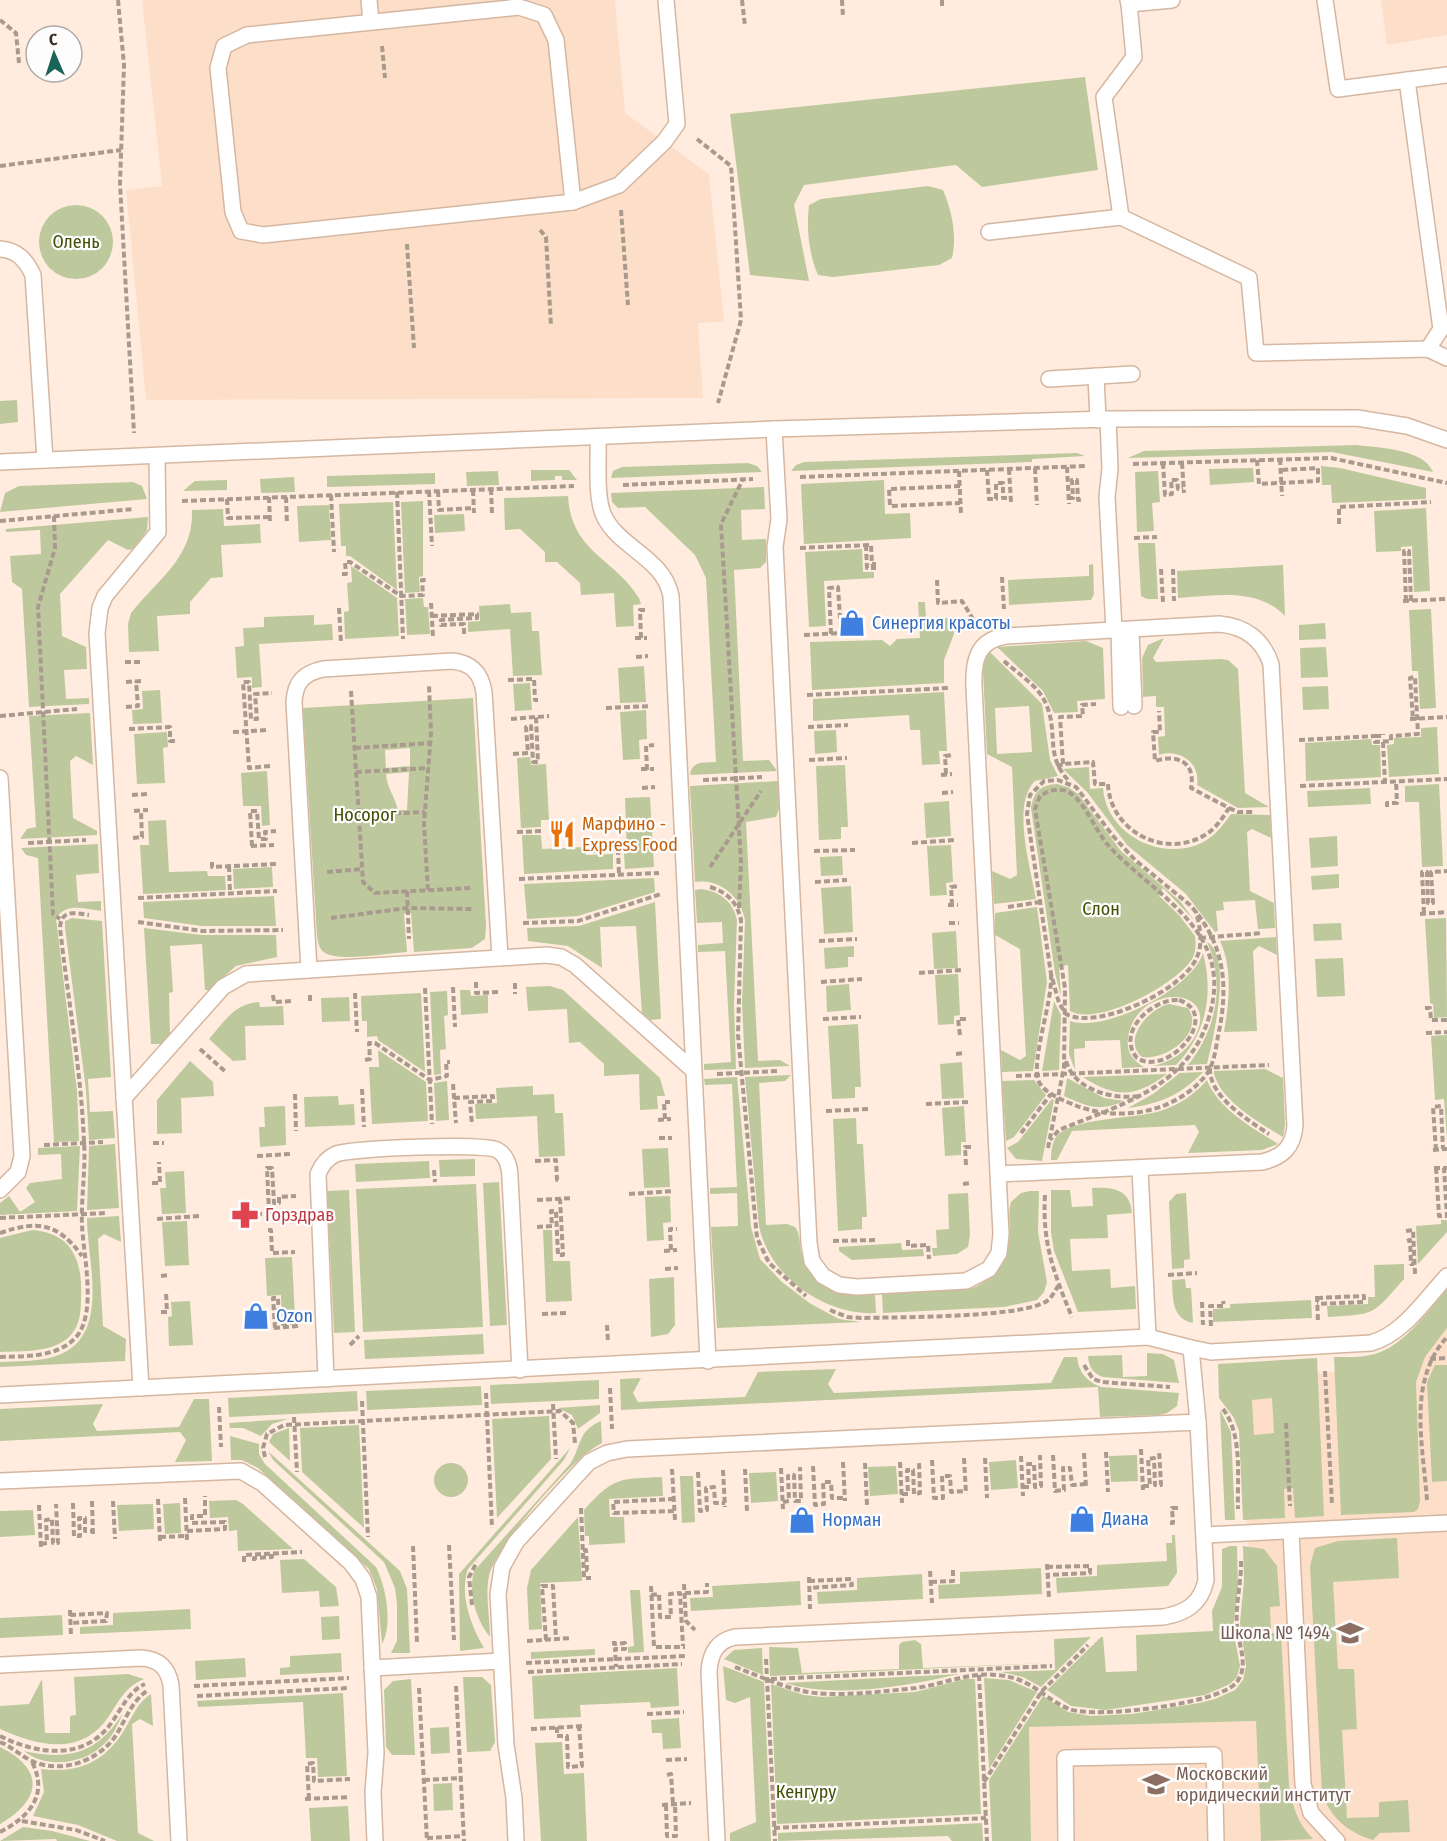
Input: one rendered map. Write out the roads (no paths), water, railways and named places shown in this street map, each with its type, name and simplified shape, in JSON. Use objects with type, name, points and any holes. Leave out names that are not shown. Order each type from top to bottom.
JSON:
[{"type":"lane","points":[[369,0],[376,22]]},
{"type":"lane","points":[[573,202],[556,40],[544,15],[519,7],[247,35],[224,45],[218,68],[233,212],[241,231],[263,235],[573,202],[619,185],[664,142],[677,124],[666,0]]},
{"type":"lane","points":[[1121,217],[1104,98],[1134,57],[1129,2],[1172,0]]},
{"type":"lane","points":[[1325,0],[1338,88],[1447,75]]},
{"type":"lane","points":[[1407,80],[1440,328],[1428,349]]},
{"type":"lane","points":[[989,232],[1121,217],[1249,278],[1256,353],[1428,349],[1447,358]]},
{"type":"lane","points":[[0,249],[20,256],[28,264],[33,275],[45,460]]},
{"type":"lane","points":[[1049,379],[1132,374]]},
{"type":"lane","points":[[1096,376],[1110,465],[1107,497],[1130,705]]},
{"type":"lane","points":[[0,462],[774,429],[1103,419],[1357,418],[1407,426],[1447,440]]},
{"type":"lane","points":[[774,429],[779,519],[775,547],[782,697],[779,776],[800,1070],[809,1251],[817,1269],[830,1281],[857,1287],[957,1282],[983,1274],[995,1261],[1001,1243],[974,687],[975,657],[988,641],[1006,636],[1229,625],[1247,632],[1263,646],[1273,674],[1295,1126],[1290,1146],[1276,1158],[1262,1162],[998,1174]]},
{"type":"lane","points":[[598,438],[604,517],[660,571],[669,589],[708,1361]]},
{"type":"lane","points":[[141,1388],[97,633],[100,608],[112,586],[158,531],[157,456]]},
{"type":"lane","points":[[309,970],[294,692],[305,676],[323,669],[452,661],[464,663],[478,673],[483,685],[500,958]]},
{"type":"lane","points":[[0,778],[22,1146],[18,1172],[0,1190]]},
{"type":"lane","points":[[124,1098],[231,981],[256,972],[500,958],[546,956],[566,959],[694,1072]]},
{"type":"lane","points":[[326,1379],[317,1195],[320,1167],[335,1155],[473,1146],[491,1147],[505,1157],[510,1169],[520,1370]]},
{"type":"lane","points":[[1140,1168],[1148,1337]]},
{"type":"lane","points":[[0,1395],[1148,1337],[1211,1352],[1371,1343],[1384,1339],[1405,1322],[1447,1276]]},
{"type":"lane","points":[[717,1841],[710,1660],[717,1646],[728,1638],[1172,1615],[1196,1603],[1204,1589],[1207,1571],[1191,1348]]},
{"type":"lane","points":[[516,1841],[514,1798],[506,1745],[498,1587],[502,1567],[512,1547],[589,1462],[613,1452],[672,1448],[1198,1422]]},
{"type":"lane","points":[[0,1481],[222,1470],[246,1473],[257,1479],[360,1574],[369,1598],[376,1753],[373,1793],[375,1841]]},
{"type":"lane","points":[[1205,1535],[1447,1523]]},
{"type":"lane","points":[[1291,1531],[1303,1784],[1311,1813],[1337,1841]]},
{"type":"lane","points":[[372,1668],[455,1664],[501,1657]]},
{"type":"lane","points":[[0,1665],[147,1658],[158,1662],[166,1669],[171,1685],[179,1841]]},
{"type":"lane","points":[[1066,1841],[1065,1758],[1214,1755],[1216,1841]]},
{"type":"place","name":"Синергия красоты","points":[[852,623]]},
{"type":"place","name":"Марфино - Express Food","points":[[562,834]]},
{"type":"place","name":"Горздрав","points":[[245,1215]]},
{"type":"place","name":"Ozon","points":[[256,1316]]},
{"type":"place","name":"Диана","points":[[1082,1519]]},
{"type":"place","name":"Норман","points":[[802,1520]]},
{"type":"place","name":"Школа № 1494","points":[[1350,1633]]},
{"type":"place","name":"Московский юридический институт","points":[[1156,1784]]},
{"type":"park label","name":"Олень","points":[[76,242]]},
{"type":"park label","name":"Носорог","points":[[365,815]]},
{"type":"park label","name":"Слон","points":[[1101,909]]},
{"type":"park label","name":"Кенгуру","points":[[806,1792]]}]
